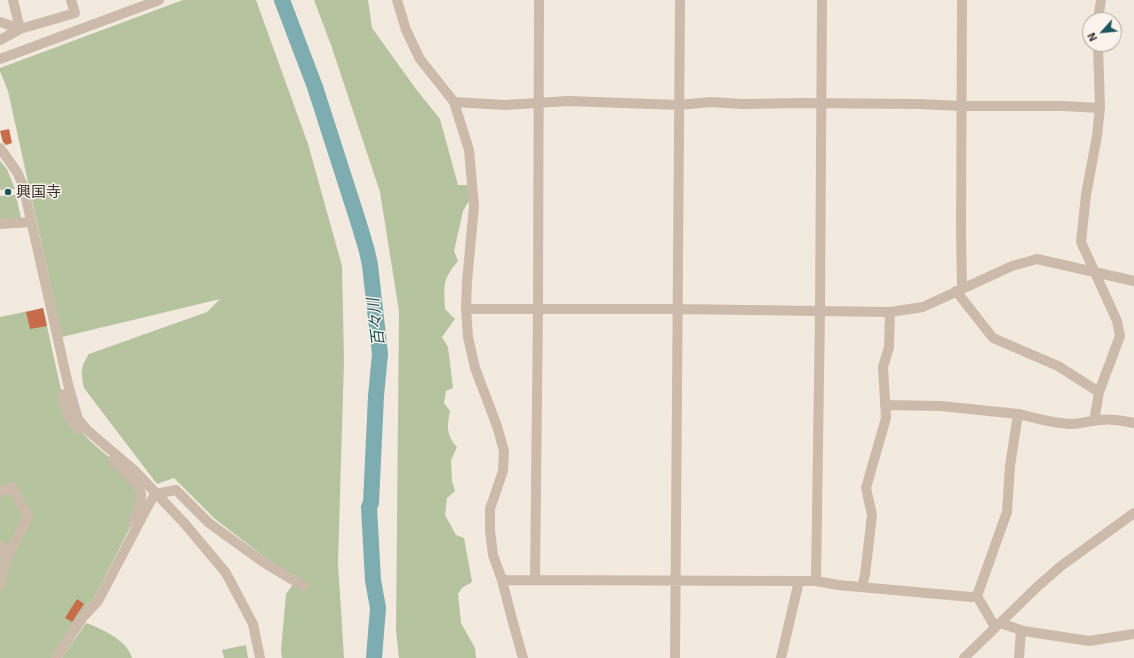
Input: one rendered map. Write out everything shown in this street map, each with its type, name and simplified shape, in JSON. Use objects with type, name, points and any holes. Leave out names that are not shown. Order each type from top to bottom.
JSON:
[{"type":"street","points":[[12,0],[20,29]]},
{"type":"street","points":[[0,40],[20,29],[75,13],[71,0]]},
{"type":"street","points":[[0,60],[158,0]]},
{"type":"street","points":[[397,0],[406,30],[420,59],[454,102],[469,150],[474,206],[467,281],[466,309],[468,337],[475,368],[497,426],[504,451],[503,471],[490,509],[493,555],[502,580],[523,658]]},
{"type":"street","points":[[535,580],[539,0]]},
{"type":"street","points":[[675,658],[680,0]]},
{"type":"street","points":[[816,581],[820,311],[822,0]]},
{"type":"street","points":[[962,0],[961,234],[959,289],[993,338],[1058,366],[1099,392]]},
{"type":"street","points":[[1099,12],[1101,0]]},
{"type":"street","points":[[0,22],[20,29]]},
{"type":"street","points":[[1094,421],[1099,392],[1120,336],[1117,321],[1081,242],[1084,203],[1097,136],[1100,108],[1098,52]]},
{"type":"street","points":[[454,102],[505,105],[568,101],[679,105],[711,102],[742,104],[918,104],[1100,108]]},
{"type":"street","points":[[0,148],[17,172],[23,186],[68,384],[78,419],[87,430],[134,470],[155,494],[185,524],[226,573],[253,624],[260,658]]},
{"type":"street","points":[[0,224],[31,222]]},
{"type":"street","points":[[466,309],[678,309],[890,312],[923,307],[959,289],[1012,266],[1037,259],[1134,281]]},
{"type":"street","points":[[862,586],[865,575],[872,515],[866,488],[886,418],[883,367],[889,347],[890,312]]},
{"type":"street","points":[[62,394],[65,408],[76,426],[90,441],[128,475],[141,493],[138,507],[130,529],[99,591],[81,615]]},
{"type":"street","points":[[886,405],[941,406],[1018,414],[1055,423],[1072,424],[1102,419],[1134,423]]},
{"type":"street","points":[[977,596],[1007,512],[1010,466],[1018,414]]},
{"type":"street","points":[[0,492],[12,487],[28,517],[7,557],[0,585]]},
{"type":"street","points":[[56,658],[83,616],[98,601],[155,494],[176,490],[209,523],[263,562],[303,586]]},
{"type":"street","points":[[964,658],[1037,587],[1061,566],[1134,513]]},
{"type":"street","points":[[0,546],[7,557]]},
{"type":"street","points":[[502,580],[816,581],[838,585],[862,586],[922,593],[972,597],[977,596]]},
{"type":"street","points":[[781,658],[799,581]]},
{"type":"street","points":[[977,596],[998,625],[1089,641],[1134,634]]},
{"type":"street","points":[[1019,658],[1022,630]]},
{"type":"green space","points":[[183,0],[256,0],[308,144],[342,266],[344,360],[338,563],[344,658],[282,658],[281,650],[286,594],[298,577],[275,565],[215,519],[174,478],[157,484],[84,388],[82,370],[89,354],[207,312],[220,299],[62,337],[8,91],[0,68]]},
{"type":"green space","points":[[314,0],[368,0],[372,28],[416,89],[440,119],[458,185],[468,185],[470,199],[463,211],[454,251],[458,261],[449,273],[444,288],[445,309],[455,319],[442,337],[448,347],[453,388],[446,391],[444,403],[450,411],[448,422],[449,434],[457,447],[451,460],[452,481],[455,491],[447,498],[445,515],[456,535],[464,538],[472,582],[462,588],[458,594],[461,623],[475,648],[476,658],[399,658],[396,630],[399,311],[380,192],[331,45]]},
{"type":"green space","points":[[0,161],[7,169],[15,189],[0,190]]},
{"type":"green space","points":[[16,195],[21,218],[0,220],[0,196]]},
{"type":"green space","points":[[43,308],[65,408],[76,426],[90,441],[117,464],[138,488],[133,522],[94,598],[87,605],[54,658],[0,658],[0,317]]},
{"type":"green space","points":[[86,623],[99,628],[120,641],[125,646],[132,658],[62,658]]},
{"type":"green space","points":[[246,645],[248,658],[224,658],[222,650]]},
{"type":"building","points":[[9,129],[12,143],[6,145],[3,142],[0,131]]},
{"type":"building","points":[[43,308],[47,326],[30,329],[26,312]]},
{"type":"building","points":[[77,599],[84,604],[72,622],[65,618]]},
{"type":"waterway","name":"百々川","points":[[282,0],[315,87],[359,224],[370,265],[380,354],[376,396],[371,503],[369,507],[373,580],[378,608],[374,658]]},
{"type":"place","name":"興国寺","points":[[8,192]]}]
